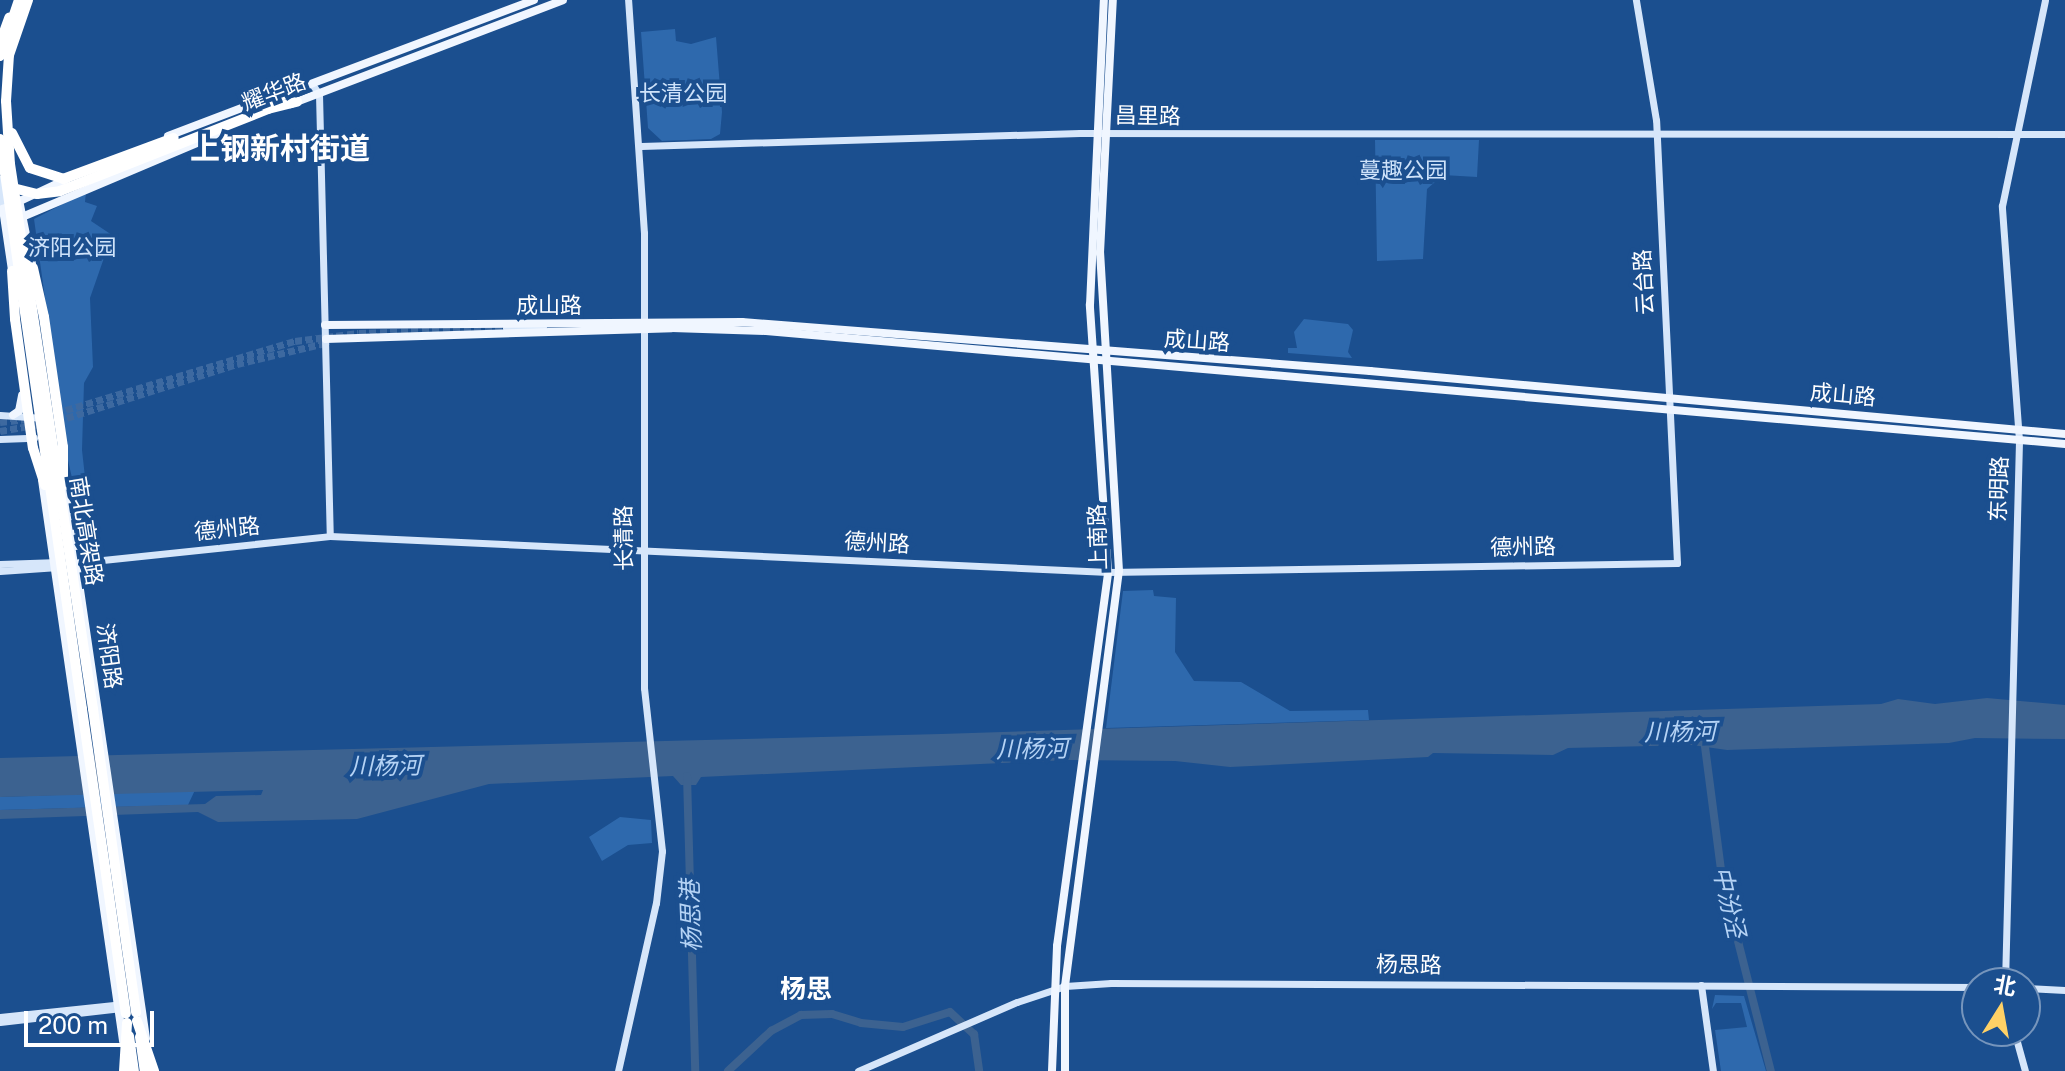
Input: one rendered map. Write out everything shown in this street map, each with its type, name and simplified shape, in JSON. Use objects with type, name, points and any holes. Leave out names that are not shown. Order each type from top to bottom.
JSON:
[{"type":"highway","points":[[0,44],[17,0]]},
{"type":"highway","name":"南北高架路","points":[[29,0],[9,55],[6,101],[56,501]]},
{"type":"highway","points":[[0,56],[9,18]]},
{"type":"highway","points":[[0,181],[37,194],[60,191],[288,93]]},
{"type":"highway","points":[[6,101],[21,157],[48,177],[80,176],[297,102]]},
{"type":"highway","name":"南北高架路","points":[[0,139],[132,1022],[134,1071]]},
{"type":"highway","points":[[33,268],[44,317],[63,447],[56,501]]},
{"type":"highway","points":[[12,271],[15,319],[33,448],[56,501]]},
{"type":"highway","points":[[125,1071],[132,1022]]},
{"type":"highway","points":[[132,1022],[152,1071]]},
{"type":"highway","name":"南北高架路","points":[[132,1022],[145,1071]]},
{"type":"main road","name":"耀华路","points":[[2,210],[158,140],[534,0]]},
{"type":"main road","name":"耀华路","points":[[3,222],[25,216],[297,102],[563,0]]},
{"type":"main road","name":"上南路","points":[[1052,1071],[1053,990],[1079,766],[1108,572],[1092,355],[1089,262],[1099,134],[1104,0]]},
{"type":"main road","name":"上南路","points":[[1065,1071],[1065,986],[1090,767],[1119,571],[1100,253],[1110,134],[1113,0]]},
{"type":"main road","name":"济阳路","points":[[19,200],[25,216],[33,268],[152,1071]]},
{"type":"main road","name":"济阳路","points":[[2,210],[118,1003],[125,1071]]},
{"type":"main road","points":[[12,271],[12,318],[23,398],[13,415]]},
{"type":"main road","name":"成山路","points":[[325,325],[565,324],[644,320],[742,322],[1092,355]]},
{"type":"main road","name":"成山路","points":[[326,339],[766,331],[1106,356],[1668,404],[2019,435],[2065,444]]},
{"type":"main road","name":"成山路","points":[[2019,435],[2065,434]]},
{"type":"street","points":[[0,44],[17,0]]},
{"type":"street","points":[[19,200],[8,85],[14,45],[29,0]]},
{"type":"street","name":"长清路","points":[[618,1071],[659,887],[661,831],[644,688],[641,146],[628,0]]},
{"type":"street","name":"云台路","points":[[1636,0],[1655,133],[1677,563]]},
{"type":"street","name":"东明路","points":[[2005,967],[2019,435],[2002,231],[2013,134],[2045,0]]},
{"type":"street","points":[[312,84],[319,94],[330,536]]},
{"type":"street","name":"昌里路","points":[[641,146],[1099,134],[2065,134]]},
{"type":"street","points":[[0,181],[2,210]]},
{"type":"street","points":[[550,336],[507,331],[565,324]]},
{"type":"street","points":[[0,415],[32,414],[56,423]]},
{"type":"street","points":[[0,439],[36,438],[56,423]]},
{"type":"street","name":"德州路","points":[[0,571],[330,536],[1108,572],[1677,563]]},
{"type":"street","name":"德州路","points":[[0,564],[54,565]]},
{"type":"street","name":"杨思路","points":[[858,1071],[977,1018],[1065,986],[1132,982],[1961,987]]},
{"type":"street","points":[[1701,985],[1713,1071]]},
{"type":"street","points":[[2041,989],[2065,990]]},
{"type":"street","points":[[0,1019],[140,999]]},
{"type":"street","points":[[2018,1047],[2025,1071]]},
{"type":"green space","name":"长清公园","points":[[675,29],[676,41],[691,44],[716,37],[722,112],[720,134],[711,139],[662,141],[648,128],[641,32]]},
{"type":"green space","name":"蔓趣公园","points":[[1375,140],[1479,140],[1477,177],[1443,175],[1427,189],[1423,259],[1377,261]]},
{"type":"green space","name":"济阳公园","points":[[86,192],[85,202],[97,206],[91,221],[112,235],[90,298],[93,367],[84,383],[82,450],[90,522],[82,522],[67,456],[34,219]]},
{"type":"green space","points":[[1304,319],[1348,324],[1353,330],[1348,352],[1352,358],[1288,353],[1288,348],[1297,348],[1294,332]]},
{"type":"green space","points":[[1153,590],[1154,596],[1176,598],[1175,652],[1194,681],[1241,682],[1290,711],[1368,710],[1369,720],[1106,728],[1123,591]]},
{"type":"green space","points":[[195,790],[188,805],[0,810],[0,797]]},
{"type":"green space","points":[[620,817],[651,820],[652,843],[628,845],[602,861],[589,837]]},
{"type":"green space","points":[[1715,995],[1744,996],[1766,1071],[1721,1071],[1715,1030],[1747,1027],[1741,1003],[1716,1003],[1712,1009]]},
{"type":"water","name":"川杨河","points":[[1987,698],[2065,705],[2065,739],[1975,738],[1949,743],[1727,750],[1692,745],[1568,748],[1553,755],[1433,753],[1428,757],[1230,767],[1175,761],[1069,760],[701,777],[696,785],[681,785],[673,776],[489,784],[357,819],[218,822],[198,812],[0,819],[0,810],[205,804],[216,796],[261,795],[263,790],[0,797],[0,758],[941,734],[1881,704],[1898,699],[1935,704]]},
{"type":"waterway","name":"中汾泾","points":[[1704,739],[1722,878],[1771,1071]]},
{"type":"waterway","name":"杨思港","points":[[687,776],[695,1071]]},
{"type":"waterway","name":"杨思港","points":[[728,1071],[771,1031],[801,1015],[832,1014],[861,1023],[903,1027],[950,1012],[974,1034],[979,1071]]},
{"type":"tunnel","points":[[56,413],[295,341],[359,333],[506,328]]},
{"type":"tunnel","points":[[57,421],[237,364],[329,342]]},
{"type":"tunnel","points":[[0,422],[28,419]]},
{"type":"tunnel","points":[[0,431],[45,423]]},
{"type":"district","name":"上钢新村街道","points":[[280,148]]},
{"type":"district","name":"杨思","points":[[806,989]]}]
